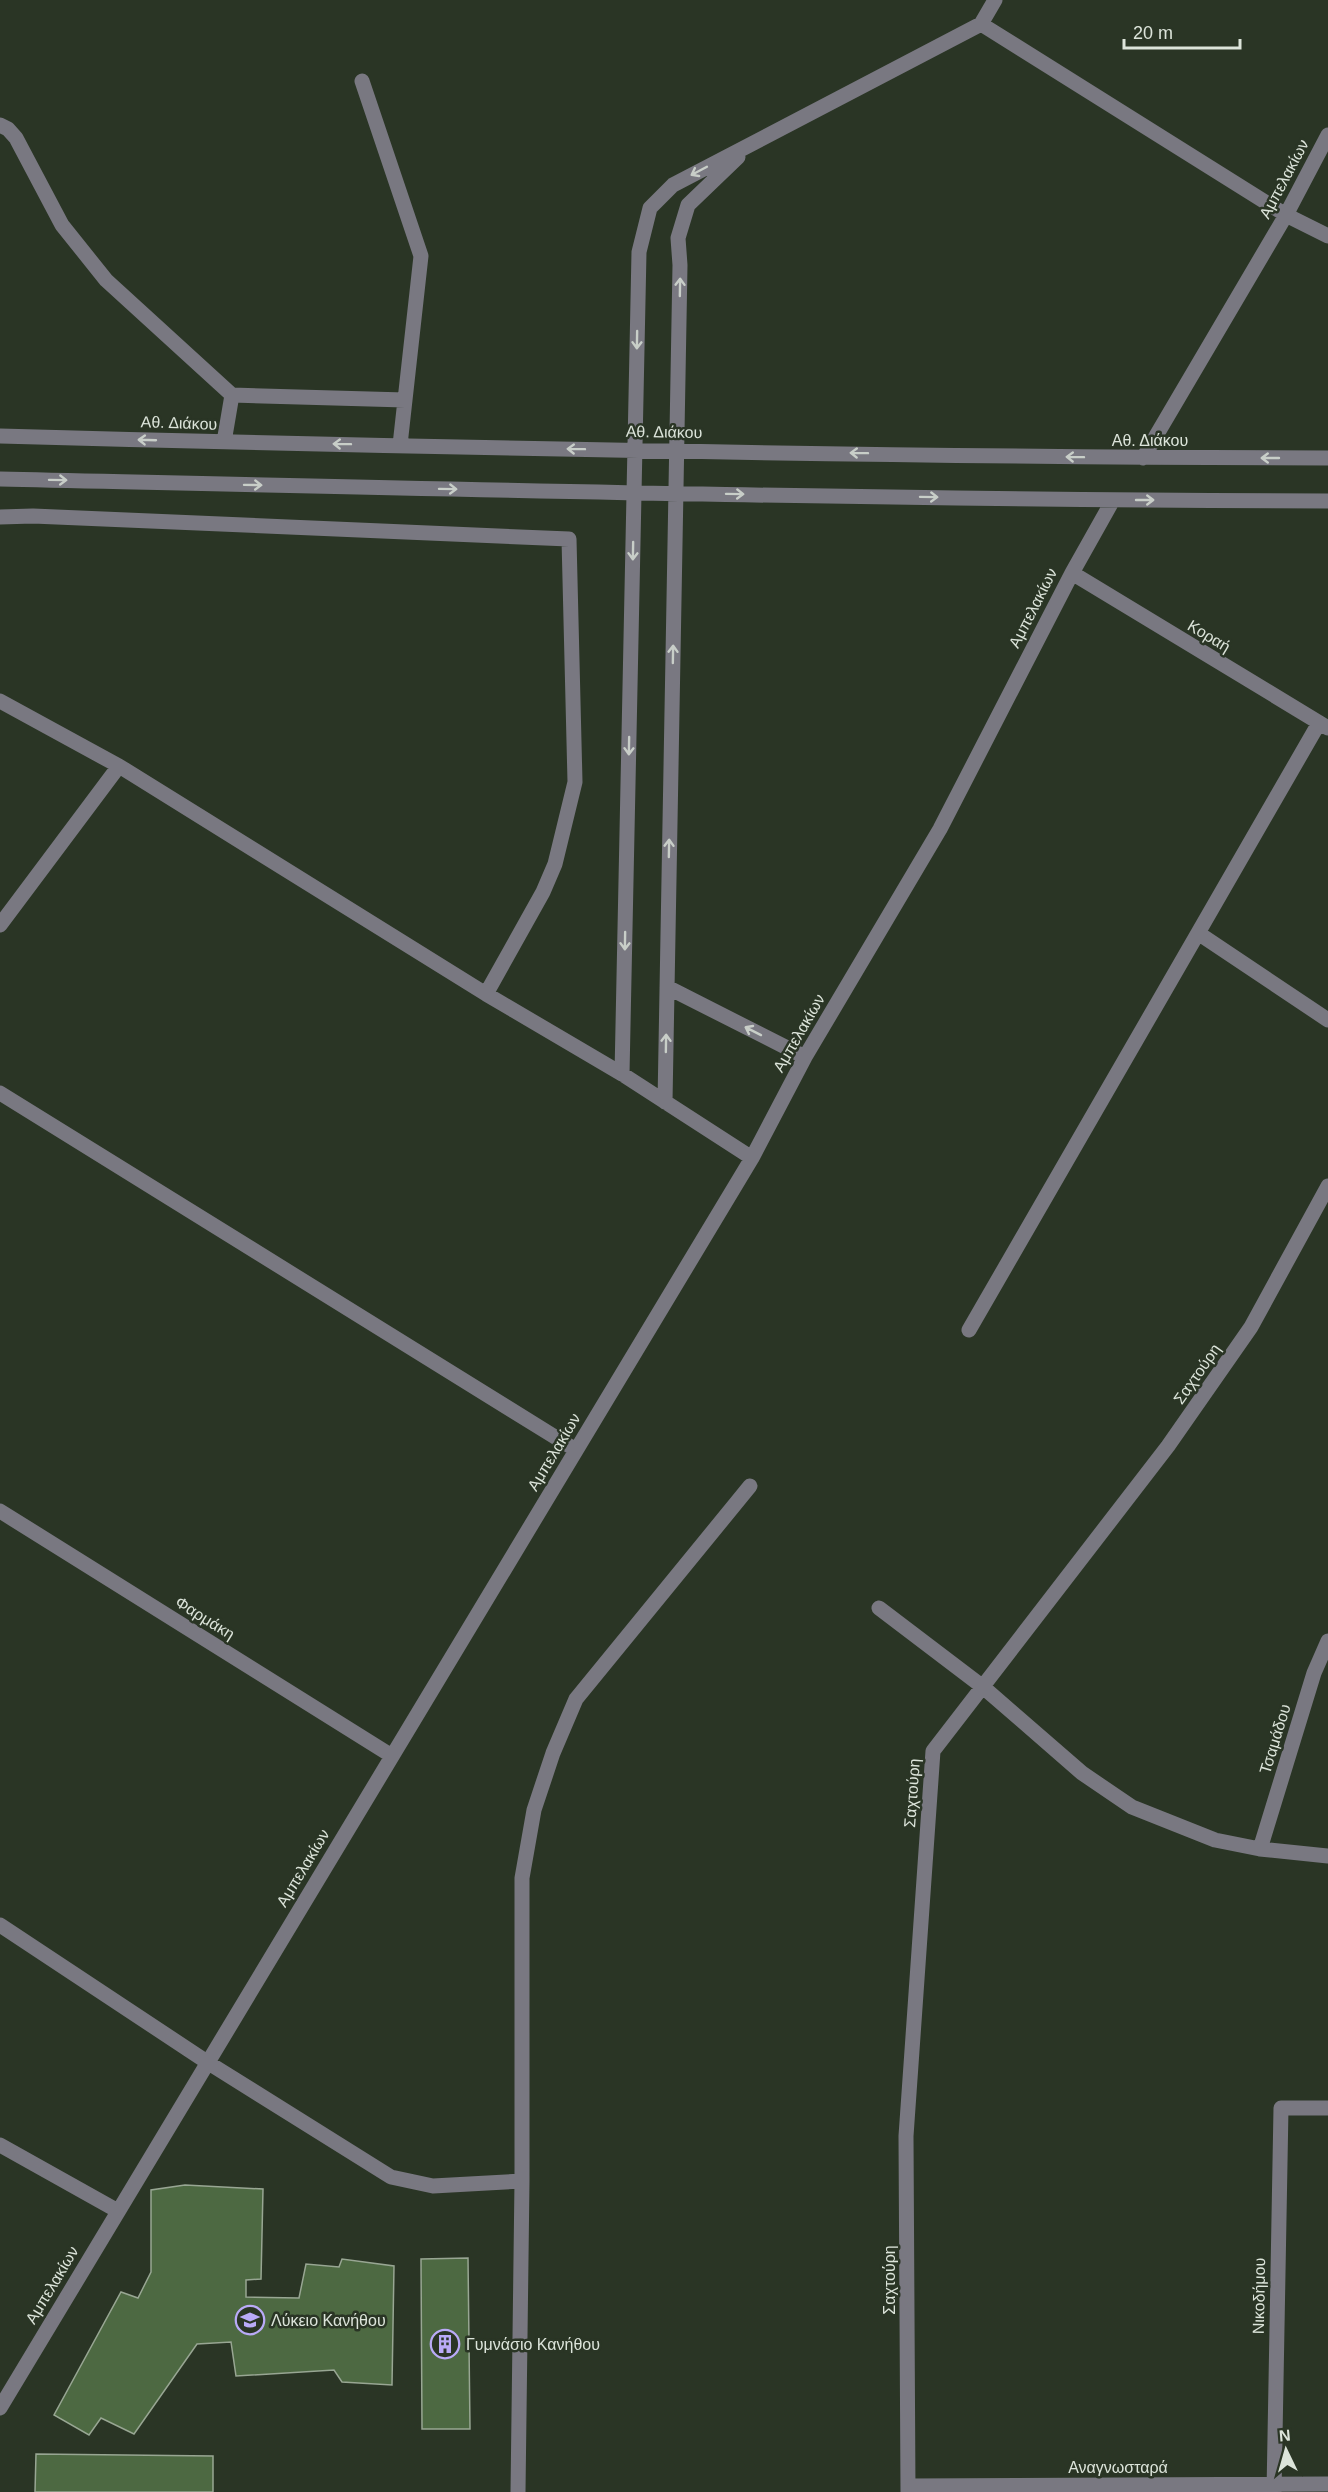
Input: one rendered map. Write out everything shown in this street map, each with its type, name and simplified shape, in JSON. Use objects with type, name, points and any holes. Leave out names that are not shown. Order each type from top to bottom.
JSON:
[{"type":"street","points":[[622,1074],[639,252],[650,208],[673,185],[981,24],[995,0]]},
{"type":"street","points":[[981,24],[1286,215],[1328,236]]},
{"type":"street","points":[[362,81],[421,256],[400,445]]},
{"type":"street","points":[[0,125],[8,129],[16,138],[62,225],[106,280],[232,395],[405,400]]},
{"type":"street","name":"Αμπελακίων","points":[[1143,458],[1286,215],[1328,135]]},
{"type":"street","points":[[665,1102],[680,265],[678,238],[688,205],[750,144]]},
{"type":"street","points":[[224,442],[232,395]]},
{"type":"street","name":"Αθ. Διάκου","points":[[0,436],[635,450],[1143,458],[1328,458]]},
{"type":"street","points":[[0,479],[676,494],[1328,501]]},
{"type":"street","name":"Αμπελακίων","points":[[0,2408],[752,1158],[805,1057],[940,829],[1072,573],[1113,500]]},
{"type":"street","points":[[0,518],[33,516],[569,539],[575,782],[555,864],[543,892],[486,994]]},
{"type":"street","name":"Κοραή","points":[[1072,573],[1323,725]]},
{"type":"street","points":[[0,701],[119,766],[486,994],[622,1074],[752,1158]]},
{"type":"street","points":[[969,1330],[1198,933],[1323,725]]},
{"type":"street","points":[[0,925],[119,766]]},
{"type":"street","points":[[1198,933],[1328,1020]]},
{"type":"street","points":[[667,987],[805,1057]]},
{"type":"street","points":[[0,1094],[576,1450]]},
{"type":"street","name":"Σαχτούρη","points":[[908,2489],[906,2136],[933,1751],[1168,1446],[1245,1336],[1328,1186]]},
{"type":"street","points":[[518,2492],[522,2181],[522,1878],[534,1809],[553,1753],[576,1699],[750,1486]]},
{"type":"street","name":"Φαρμάκη","points":[[0,1510],[392,1756]]},
{"type":"street","points":[[879,1608],[983,1687],[1082,1773],[1132,1807],[1215,1840],[1260,1849],[1328,1856]]},
{"type":"street","name":"Τσαμάδου","points":[[1260,1849],[1314,1673],[1328,1641]]},
{"type":"street","points":[[0,1926],[207,2062],[391,2177],[433,2186],[522,2181]]},
{"type":"street","name":"Νικοδήμου","points":[[1274,2488],[1281,2108],[1328,2109]]},
{"type":"street","points":[[0,2145],[118,2211]]},
{"type":"street","name":"Αναγνωσταρά","points":[[908,2489],[1274,2488],[1328,2484]]},
{"type":"building","name":"Λύκειο Κανήθου","points":[[185,2185],[263,2189],[261,2279],[246,2280],[246,2297],[299,2298],[306,2264],[339,2267],[342,2259],[394,2266],[392,2385],[342,2382],[334,2370],[236,2376],[231,2342],[197,2344],[134,2434],[101,2418],[89,2435],[54,2415],[121,2292],[138,2298],[151,2272],[151,2190]]},
{"type":"building","name":"Γυμνάσιο Κανήθου","points":[[468,2258],[470,2429],[422,2429],[421,2259]]},
{"type":"building","points":[[36,2454],[213,2456],[213,2492],[35,2492]]},
{"type":"place","name":"Λύκειο Κανήθου","points":[[250,2320]]},
{"type":"place","name":"Γυμνάσιο Κανήθου","points":[[445,2344]]}]
